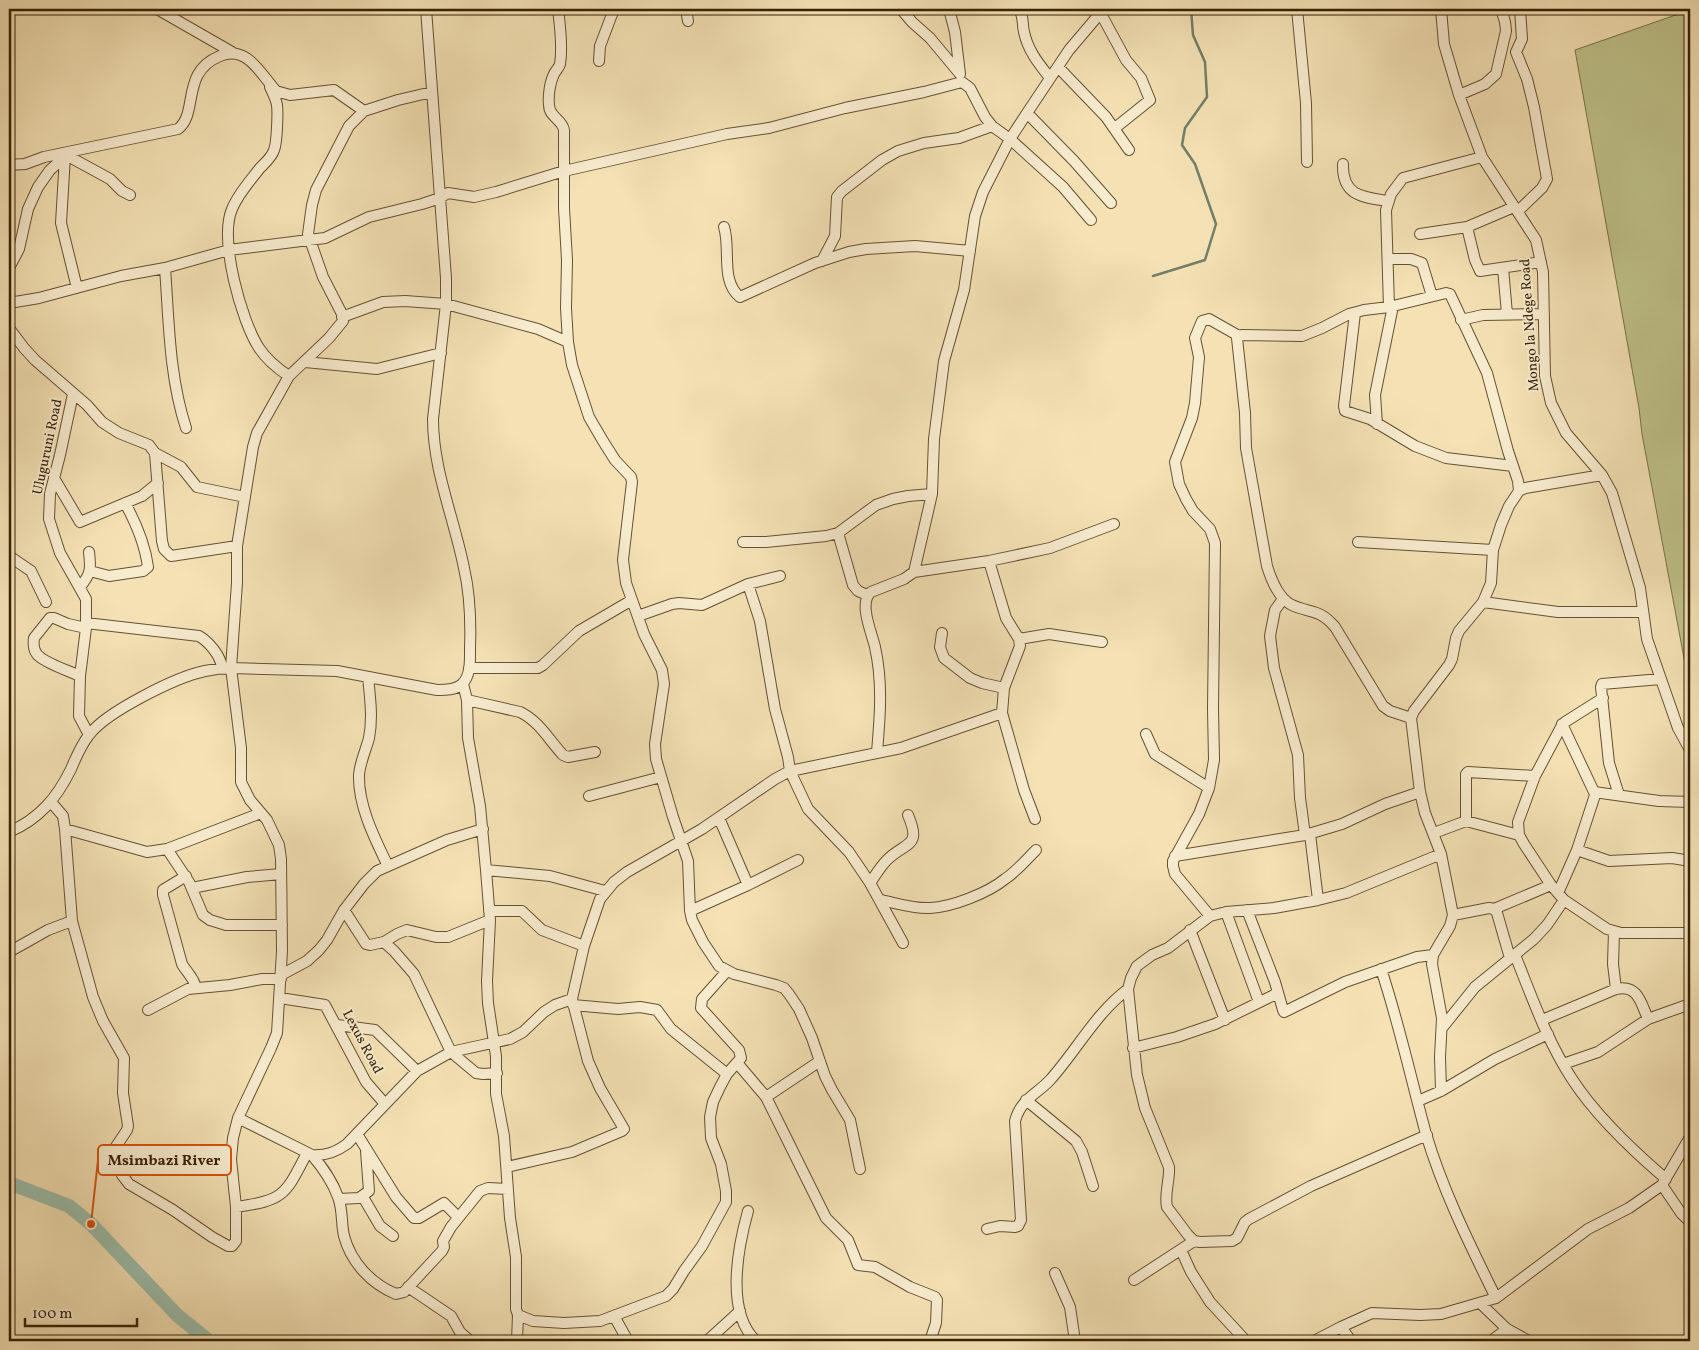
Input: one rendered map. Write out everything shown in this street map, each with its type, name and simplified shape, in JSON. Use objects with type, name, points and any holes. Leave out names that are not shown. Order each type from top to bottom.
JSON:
[{"type":"street","points":[[157,9],[232,52],[247,58],[276,91],[290,95],[334,90],[364,111]]},
{"type":"street","points":[[9,832],[30,822],[51,802],[60,791],[89,735],[97,726],[120,709],[180,679],[204,671],[227,668],[337,671],[437,690],[448,690],[463,684],[467,677],[471,628],[468,589],[433,434],[446,304],[446,278],[426,9]]},
{"type":"street","points":[[600,61],[600,46],[614,9]]},
{"type":"street","points":[[686,9],[688,21]]},
{"type":"street","points":[[901,9],[930,38],[970,88],[978,105],[992,126],[1010,139],[1063,187],[1090,220]]},
{"type":"street","points":[[949,9],[955,32],[961,78]]},
{"type":"street","points":[[1019,9],[1023,15],[1024,32],[1031,52],[1050,78]]},
{"type":"street","points":[[1297,9],[1306,103],[1306,162]]},
{"type":"street","name":"Mongo la Ndege Road","points":[[1441,9],[1444,44],[1459,95],[1482,157],[1536,240],[1543,272],[1545,376],[1551,402],[1556,416],[1566,433],[1602,475],[1612,493],[1640,588],[1648,639],[1678,728],[1690,750]]},
{"type":"street","points":[[1459,95],[1485,84],[1496,74],[1506,31],[1501,9]]},
{"type":"street","points":[[1420,234],[1467,227],[1516,209],[1542,188],[1547,179],[1534,107],[1527,79],[1516,52],[1522,39],[1520,9]]},
{"type":"street","points":[[914,572],[932,494],[934,448],[944,361],[964,290],[975,216],[983,192],[1010,139],[1069,50],[1100,10],[1126,60],[1139,74],[1150,100],[1115,128]]},
{"type":"street","points":[[560,11],[560,64],[552,81],[548,106],[553,116],[564,127],[568,342],[572,364],[589,417],[615,460],[631,477],[623,560],[626,583],[644,634],[663,675],[664,684],[655,744],[656,760],[688,862],[690,911],[696,928],[713,959],[719,966],[727,971],[756,981],[776,985],[789,994],[799,1009],[832,1090],[850,1120],[860,1169]]},
{"type":"street","points":[[9,165],[25,164],[38,159],[67,155],[178,129],[186,117],[200,69],[218,56],[232,52]]},
{"type":"street","points":[[1058,67],[1106,117],[1130,150]]},
{"type":"street","points":[[9,303],[39,298],[121,276],[165,268],[229,250],[310,240],[331,235],[369,217],[422,204],[448,193],[474,197],[564,171],[727,134],[769,128],[961,78]]},
{"type":"street","points":[[268,81],[277,104],[274,150],[249,181],[231,211],[229,250],[233,278],[241,309],[251,334],[260,350],[271,362],[289,376]]},
{"type":"street","points":[[51,802],[63,816],[72,920],[94,998],[103,1021],[125,1062],[123,1092],[128,1126],[115,1148],[122,1175],[129,1184],[228,1246],[234,1244],[236,1241],[236,1207],[231,1159],[233,1138],[238,1118],[271,1048],[276,1033],[281,977],[282,925],[279,845],[274,832],[250,800],[242,782],[241,748],[227,668],[237,582],[237,546],[253,447],[257,433],[289,376],[342,324],[342,317],[323,278],[310,240],[309,228],[316,190],[349,126],[364,111],[432,92]]},
{"type":"street","points":[[1027,113],[1074,161],[1111,203]]},
{"type":"street","points":[[822,261],[834,236],[837,198],[842,191],[882,160],[898,151],[924,143],[959,138],[992,126]]},
{"type":"street","points":[[67,155],[110,179],[122,191],[130,195]]},
{"type":"street","points":[[9,268],[19,249],[28,209],[38,187],[50,170],[67,155]]},
{"type":"street","points":[[67,155],[61,223],[77,288]]},
{"type":"street","points":[[1377,424],[1375,395],[1391,306],[1386,210],[1388,201],[1403,178],[1482,157]]},
{"type":"street","points":[[1342,164],[1344,179],[1355,193],[1361,196],[1388,201]]},
{"type":"street","points":[[724,227],[728,241],[727,270],[736,293],[740,297],[822,261],[849,252],[915,246],[970,250]]},
{"type":"street","points":[[1467,227],[1475,260],[1480,271],[1541,262]]},
{"type":"street","points":[[1388,259],[1411,259],[1422,263],[1432,296]]},
{"type":"street","points":[[165,268],[174,382],[186,428]]},
{"type":"street","points":[[1503,268],[1507,314]]},
{"type":"street","points":[[1210,916],[1175,874],[1173,866],[1175,856],[1199,814],[1209,788],[1214,760],[1212,709],[1215,543],[1210,529],[1193,511],[1186,499],[1179,484],[1175,462],[1192,418],[1195,403],[1199,357],[1194,338],[1202,321],[1209,319],[1239,336],[1302,336],[1364,310],[1391,306],[1446,293],[1450,294],[1487,373],[1518,481],[1519,491]]},
{"type":"street","points":[[342,317],[383,302],[405,301],[446,304],[538,329],[568,342]]},
{"type":"street","points":[[1355,313],[1344,406],[1348,413],[1363,416],[1415,446],[1446,458],[1513,466]]},
{"type":"street","points":[[1462,320],[1507,314],[1544,314]]},
{"type":"street","name":"Uluguruni Road","points":[[9,328],[35,360],[87,405],[102,422],[129,438],[149,444],[155,453],[181,467],[196,487],[245,497]]},
{"type":"street","points":[[1239,336],[1237,338],[1245,413],[1246,448],[1266,566],[1270,576],[1283,599],[1289,603],[1320,613],[1328,619],[1335,627],[1384,706],[1390,711],[1412,718]]},
{"type":"street","points":[[305,362],[377,369],[440,353]]},
{"type":"street","name":"Uluguruni Road","points":[[73,394],[50,494],[49,519],[60,553],[86,599],[86,626],[80,676],[79,716],[89,735]]},
{"type":"street","points":[[155,453],[162,541],[167,553],[171,556],[237,546]]},
{"type":"street","points":[[1441,1090],[1440,1057],[1442,1028],[1433,974],[1433,954],[1450,926],[1453,915],[1441,854],[1425,813],[1420,792],[1412,718],[1414,711],[1449,665],[1459,632],[1483,602],[1491,583],[1493,550],[1509,506],[1519,491],[1525,488],[1602,475]]},
{"type":"street","points":[[54,478],[80,522],[142,496],[158,483]]},
{"type":"street","points":[[743,542],[766,542],[838,533],[876,505],[892,499],[932,494]]},
{"type":"street","points":[[90,571],[105,576],[115,576],[143,571],[148,567],[137,524],[125,503]]},
{"type":"street","points":[[838,533],[853,585],[858,591],[867,595],[904,579],[914,572],[989,562],[1050,548],[1114,524]]},
{"type":"street","points":[[1358,542],[1493,550]]},
{"type":"street","points":[[80,587],[88,578],[90,571],[89,552]]},
{"type":"street","points":[[9,556],[31,571],[46,602]]},
{"type":"street","points":[[989,562],[1006,618],[1020,639],[1020,646],[1004,688],[1002,713],[1024,790],[1035,820]]},
{"type":"street","points":[[638,616],[672,604],[702,605],[748,584],[780,576]]},
{"type":"street","points":[[748,584],[760,621],[775,709],[788,756],[790,772],[808,809],[849,852],[870,883],[904,943]]},
{"type":"street","points":[[867,595],[865,608],[880,672],[881,698],[877,752]]},
{"type":"street","points":[[1283,599],[1275,610],[1270,636],[1274,668],[1298,755],[1300,798],[1308,834],[1318,900]]},
{"type":"street","points":[[469,668],[538,668],[543,666],[579,631],[632,600]]},
{"type":"street","points":[[1483,602],[1558,612],[1643,612]]},
{"type":"street","points":[[80,676],[39,657],[34,647],[34,638],[50,618],[68,624],[199,636],[206,640],[227,668]]},
{"type":"street","points":[[942,633],[940,647],[944,658],[970,678],[1004,688]]},
{"type":"street","points":[[1020,639],[1048,634],[1102,642]]},
{"type":"street","points":[[368,677],[371,723],[360,767],[360,784],[368,822],[388,866]]},
{"type":"street","points":[[1620,795],[1610,763],[1602,684],[1661,679]]},
{"type":"street","points":[[463,684],[467,700],[468,738],[483,829],[489,916],[488,1004],[497,1073],[496,1094],[504,1136],[510,1218],[516,1257],[517,1341]]},
{"type":"street","points":[[1603,698],[1562,724],[1535,776],[1518,822],[1519,835],[1557,893],[1591,920],[1614,932],[1690,933]]},
{"type":"street","points":[[467,700],[520,712],[528,716],[538,724],[563,755],[568,757],[595,752]]},
{"type":"street","points":[[507,1167],[572,1152],[624,1129],[600,1088],[588,1060],[572,1002],[584,946],[594,913],[605,891],[627,872],[719,818],[775,779],[790,772],[901,748],[1002,713]]},
{"type":"street","points":[[1562,724],[1594,792],[1659,801],[1690,802]]},
{"type":"street","points":[[1146,734],[1155,754],[1209,788]]},
{"type":"street","points":[[1466,821],[1466,774],[1468,772],[1535,776]]},
{"type":"street","points":[[589,796],[661,777]]},
{"type":"street","points":[[1175,856],[1308,834],[1342,824],[1385,804],[1420,792]]},
{"type":"street","points":[[1442,1028],[1475,987],[1534,939],[1547,925],[1557,893],[1577,850],[1596,792]]},
{"type":"street","points":[[65,829],[147,852],[167,849],[261,813]]},
{"type":"street","points":[[870,883],[885,862],[912,840],[914,830],[908,815]]},
{"type":"street","points":[[719,818],[748,885]]},
{"type":"street","points":[[1434,834],[1466,821],[1519,835]]},
{"type":"street","points":[[148,1010],[180,993],[196,987],[219,986],[281,977],[307,962],[320,950],[344,910],[377,871],[447,840],[483,829]]},
{"type":"street","points":[[167,849],[186,876],[203,914],[210,920],[226,925],[282,925]]},
{"type":"street","points":[[880,900],[928,908],[959,901],[993,887],[1016,871],[1036,850]]},
{"type":"street","points":[[1577,850],[1609,861],[1667,858],[1690,861]]},
{"type":"street","points":[[1426,1135],[1311,1186],[1249,1219],[1232,1241],[1194,1241],[1167,1207],[1169,1167],[1145,1108],[1137,1075],[1128,989],[1130,978],[1137,966],[1152,955],[1168,948],[1210,916],[1226,912],[1274,908],[1346,893],[1441,854]]},
{"type":"street","points":[[690,911],[798,860]]},
{"type":"street","points":[[486,870],[550,876],[605,891]]},
{"type":"street","points":[[192,888],[246,877],[281,874]]},
{"type":"street","points":[[186,876],[166,887],[163,890],[163,895],[182,964],[191,975],[196,987]]},
{"type":"street","points":[[1453,915],[1489,908],[1494,909],[1557,893]]},
{"type":"street","points":[[1494,909],[1512,956],[1563,1064],[1586,1098],[1664,1182],[1681,1213],[1690,1222]]},
{"type":"street","points":[[344,910],[366,944],[370,945],[384,942],[408,930],[436,937],[448,936],[489,916],[522,911],[542,930],[584,946]]},
{"type":"street","points":[[1247,910],[1278,993],[1282,1010],[1287,1012],[1345,982],[1417,957],[1433,954]]},
{"type":"street","points":[[1226,912],[1259,1002]]},
{"type":"street","points":[[9,952],[48,930],[72,920]]},
{"type":"street","points":[[1190,930],[1224,1020]]},
{"type":"street","points":[[1614,932],[1613,964],[1616,988]]},
{"type":"street","points":[[384,942],[414,974],[451,1052],[476,1073],[497,1073]]},
{"type":"street","points":[[1381,970],[1391,998],[1426,1135],[1450,1202],[1496,1298]]},
{"type":"street","points":[[518,1314],[533,1321],[564,1322],[600,1321],[614,1316],[666,1296],[673,1289],[702,1246],[726,1202],[721,1164],[711,1138],[710,1118],[713,1102],[727,1074],[738,1064],[741,1058],[739,1050],[702,1008],[701,1004],[702,999],[727,971]]},
{"type":"street","points":[[1542,1020],[1616,988],[1623,987],[1638,994],[1648,1019]]},
{"type":"street","points":[[987,1229],[1000,1226],[1015,1227],[1018,1226],[1021,1220],[1015,1120],[1026,1100],[1049,1081],[1107,1007],[1128,989]]},
{"type":"street","points":[[1133,1048],[1177,1037],[1224,1020],[1278,993]]},
{"type":"street","name":"Lexus Road","points":[[280,998],[325,1005],[366,1082],[385,1104]]},
{"type":"street","points":[[238,1118],[309,1154],[321,1156],[338,1150],[357,1134],[417,1071],[451,1052],[504,1042],[524,1032],[544,1012],[556,1005],[572,1002],[618,1009],[640,1007],[657,1010],[671,1028],[727,1074]]},
{"type":"street","points":[[1563,1064],[1598,1052],[1648,1019],[1690,1004]]},
{"type":"street","points":[[336,1025],[375,1030],[417,1071]]},
{"type":"street","points":[[1418,1102],[1495,1059],[1548,1034]]},
{"type":"street","points":[[766,1097],[820,1061]]},
{"type":"street","points":[[738,1064],[766,1097],[826,1218],[848,1240],[858,1265],[874,1267],[910,1287],[935,1297],[937,1300],[936,1323],[930,1341]]},
{"type":"street","points":[[1026,1100],[1076,1141],[1094,1186]]},
{"type":"street","points":[[357,1134],[396,1197],[414,1218],[419,1218],[444,1203],[458,1217]]},
{"type":"street","points":[[1314,1341],[1372,1313],[1441,1314],[1496,1298],[1588,1229],[1629,1208],[1664,1182],[1689,1144]]},
{"type":"street","points":[[339,1199],[363,1197],[369,1191],[366,1150]]},
{"type":"street","points":[[236,1207],[259,1204],[284,1192],[309,1154]]},
{"type":"street","points":[[309,1154],[329,1176],[339,1199],[346,1240],[365,1274],[396,1294],[404,1292],[442,1252],[444,1247],[443,1241],[458,1217],[480,1191],[485,1188],[508,1189]]},
{"type":"street","points":[[363,1197],[380,1226],[393,1236]]},
{"type":"street","points":[[748,1211],[743,1231],[737,1276],[737,1294],[740,1312],[746,1328],[756,1341]]},
{"type":"street","points":[[1134,1280],[1194,1241]]},
{"type":"street","points":[[1181,1250],[1191,1272],[1210,1302],[1246,1341]]},
{"type":"street","points":[[1055,1273],[1070,1307],[1075,1341]]},
{"type":"street","points":[[408,1287],[451,1316],[460,1332],[470,1341]]},
{"type":"street","points":[[1480,1303],[1507,1329],[1529,1341]]},
{"type":"street","points":[[707,1341],[740,1312]]},
{"type":"street","points":[[614,1316],[628,1341]]},
{"type":"street","points":[[1341,1327],[1351,1341]]},
{"type":"street","points":[[1491,1341],[1507,1329]]},
{"type":"green space","points":[[1690,10],[1690,690],[1642,434],[1639,408],[1575,50]]},
{"type":"waterway","points":[[1153,276],[1205,260],[1216,224],[1195,164],[1182,145],[1185,128],[1207,97],[1205,62],[1193,35],[1191,9]]},
{"type":"waterway","points":[[9,1183],[69,1206],[91,1224],[177,1315],[209,1341]]},
{"type":"place","name":"Msimbazi River","points":[[91,1224]]}]
